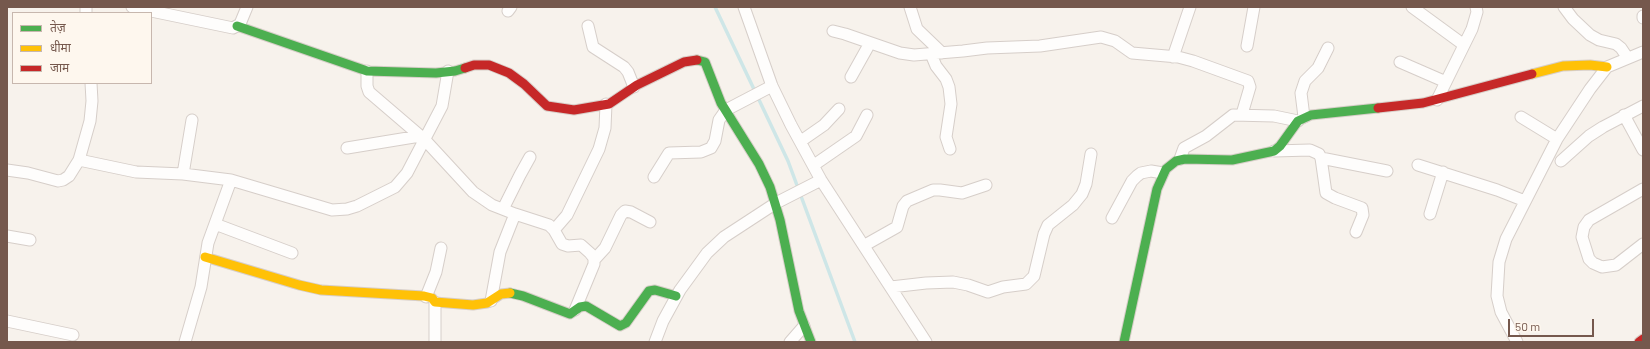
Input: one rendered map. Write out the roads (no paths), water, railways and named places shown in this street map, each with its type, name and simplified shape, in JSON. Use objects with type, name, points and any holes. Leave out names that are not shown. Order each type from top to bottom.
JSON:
[{"type":"street","points":[[132,7],[228,28],[237,26],[367,71],[411,74],[448,71],[483,64],[509,73],[524,84],[547,106],[574,110],[606,104],[634,87],[684,62],[690,60],[702,61],[707,66],[717,95],[759,164],[770,187],[780,201],[798,311],[811,342]]},
{"type":"street","points":[[237,26],[242,20],[247,7]]},
{"type":"street","points":[[744,7],[772,86],[814,165],[819,181],[864,245],[926,342]]},
{"type":"street","points":[[910,7],[917,29],[937,54],[936,66],[946,78],[949,87],[951,104],[946,137],[950,148]]},
{"type":"street","points":[[1173,57],[1190,7]]},
{"type":"street","points":[[1247,46],[1254,7]]},
{"type":"street","points":[[1412,7],[1464,45]]},
{"type":"street","points":[[1437,100],[1475,20],[1476,7]]},
{"type":"street","points":[[1564,7],[1573,19],[1590,35],[1599,40],[1616,44],[1621,48],[1627,58]]},
{"type":"street","points":[[588,26],[593,47],[624,67],[628,72],[634,87]]},
{"type":"street","points":[[833,31],[900,53],[914,55],[987,48],[1040,46],[1101,37],[1115,42],[1132,53],[1173,57],[1192,61],[1248,81],[1250,87],[1242,114]]},
{"type":"street","points":[[851,77],[870,43]]},
{"type":"street","points":[[1274,151],[1280,146],[1301,119],[1301,93],[1305,81],[1318,68],[1328,48]]},
{"type":"street","points":[[1517,342],[1501,312],[1498,303],[1496,289],[1499,262],[1503,249],[1525,201],[1557,139],[1590,89],[1607,67],[1643,52]]},
{"type":"street","points":[[1400,62],[1446,82]]},
{"type":"street","points":[[1180,159],[1186,147],[1206,136],[1229,116],[1242,114],[1301,119],[1311,115],[1404,106],[1437,100],[1563,66],[1590,65],[1607,67]]},
{"type":"street","points":[[367,71],[367,86],[369,92],[422,138],[473,192],[503,210],[549,225],[554,230],[562,244],[568,246],[580,245],[590,253],[594,260]]},
{"type":"street","points":[[79,160],[136,172],[183,174],[231,180],[332,210],[347,209],[395,186],[407,173],[422,138],[442,106],[448,71]]},
{"type":"street","points":[[7,170],[28,173],[58,181],[69,176],[79,160],[90,121],[92,101],[91,84]]},
{"type":"street","points":[[654,177],[669,153],[701,152],[711,148],[715,141],[719,120],[726,110],[772,86]]},
{"type":"street","points":[[554,230],[567,215],[598,149],[605,128],[606,104]]},
{"type":"street","points":[[1561,161],[1590,136],[1624,115],[1643,106]]},
{"type":"street","points":[[801,141],[824,125],[839,109]]},
{"type":"street","points":[[814,165],[856,136],[867,115]]},
{"type":"street","points":[[1624,115],[1643,150]]},
{"type":"street","points":[[1521,117],[1557,139]]},
{"type":"street","points":[[183,174],[192,120]]},
{"type":"street","points":[[347,148],[422,138]]},
{"type":"street","points":[[1124,342],[1158,189],[1163,173],[1169,165],[1180,159],[1232,160],[1274,151],[1310,150],[1319,154],[1321,158],[1326,193],[1362,208],[1363,215],[1356,232]]},
{"type":"street","points":[[891,287],[953,282],[968,285],[988,292],[1003,287],[1026,284],[1034,276],[1044,234],[1048,225],[1073,205],[1082,194],[1086,184],[1091,154]]},
{"type":"street","points":[[503,210],[530,157]]},
{"type":"street","points":[[1321,158],[1388,171]]},
{"type":"street","points":[[1418,165],[1497,190],[1525,201]]},
{"type":"street","points":[[1112,218],[1132,181],[1137,176],[1141,173],[1151,171],[1163,173]]},
{"type":"street","points":[[1430,214],[1443,172]]},
{"type":"street","points":[[185,342],[201,287],[208,244],[231,180]]},
{"type":"street","points":[[655,342],[663,321],[676,296],[696,267],[715,245],[780,201],[819,181]]},
{"type":"street","points":[[864,245],[897,227],[903,206],[907,202],[937,189],[962,193],[986,185]]},
{"type":"street","points":[[1643,189],[1589,220],[1584,227],[1582,236],[1589,259],[1602,268],[1616,265],[1643,244]]},
{"type":"street","points":[[575,310],[594,260],[605,248],[621,215],[625,211],[631,212],[650,222]]},
{"type":"street","points":[[491,301],[500,252],[516,214]]},
{"type":"street","points":[[215,224],[292,254]]},
{"type":"street","points":[[7,236],[30,240]]},
{"type":"street","points":[[435,342],[431,299],[441,248]]},
{"type":"street","points":[[205,257],[299,285],[321,290],[431,299],[473,305],[487,303],[505,293],[510,293],[523,296],[570,314],[580,307],[586,306],[620,326],[626,323],[649,291],[655,290],[676,296]]},
{"type":"street","points":[[7,321],[73,335]]},
{"type":"street","points":[[790,342],[804,326]]},
{"type":"street","points":[[1639,342],[1643,339]]},
{"type":"waterway","points":[[715,7],[788,161],[855,342]]}]
